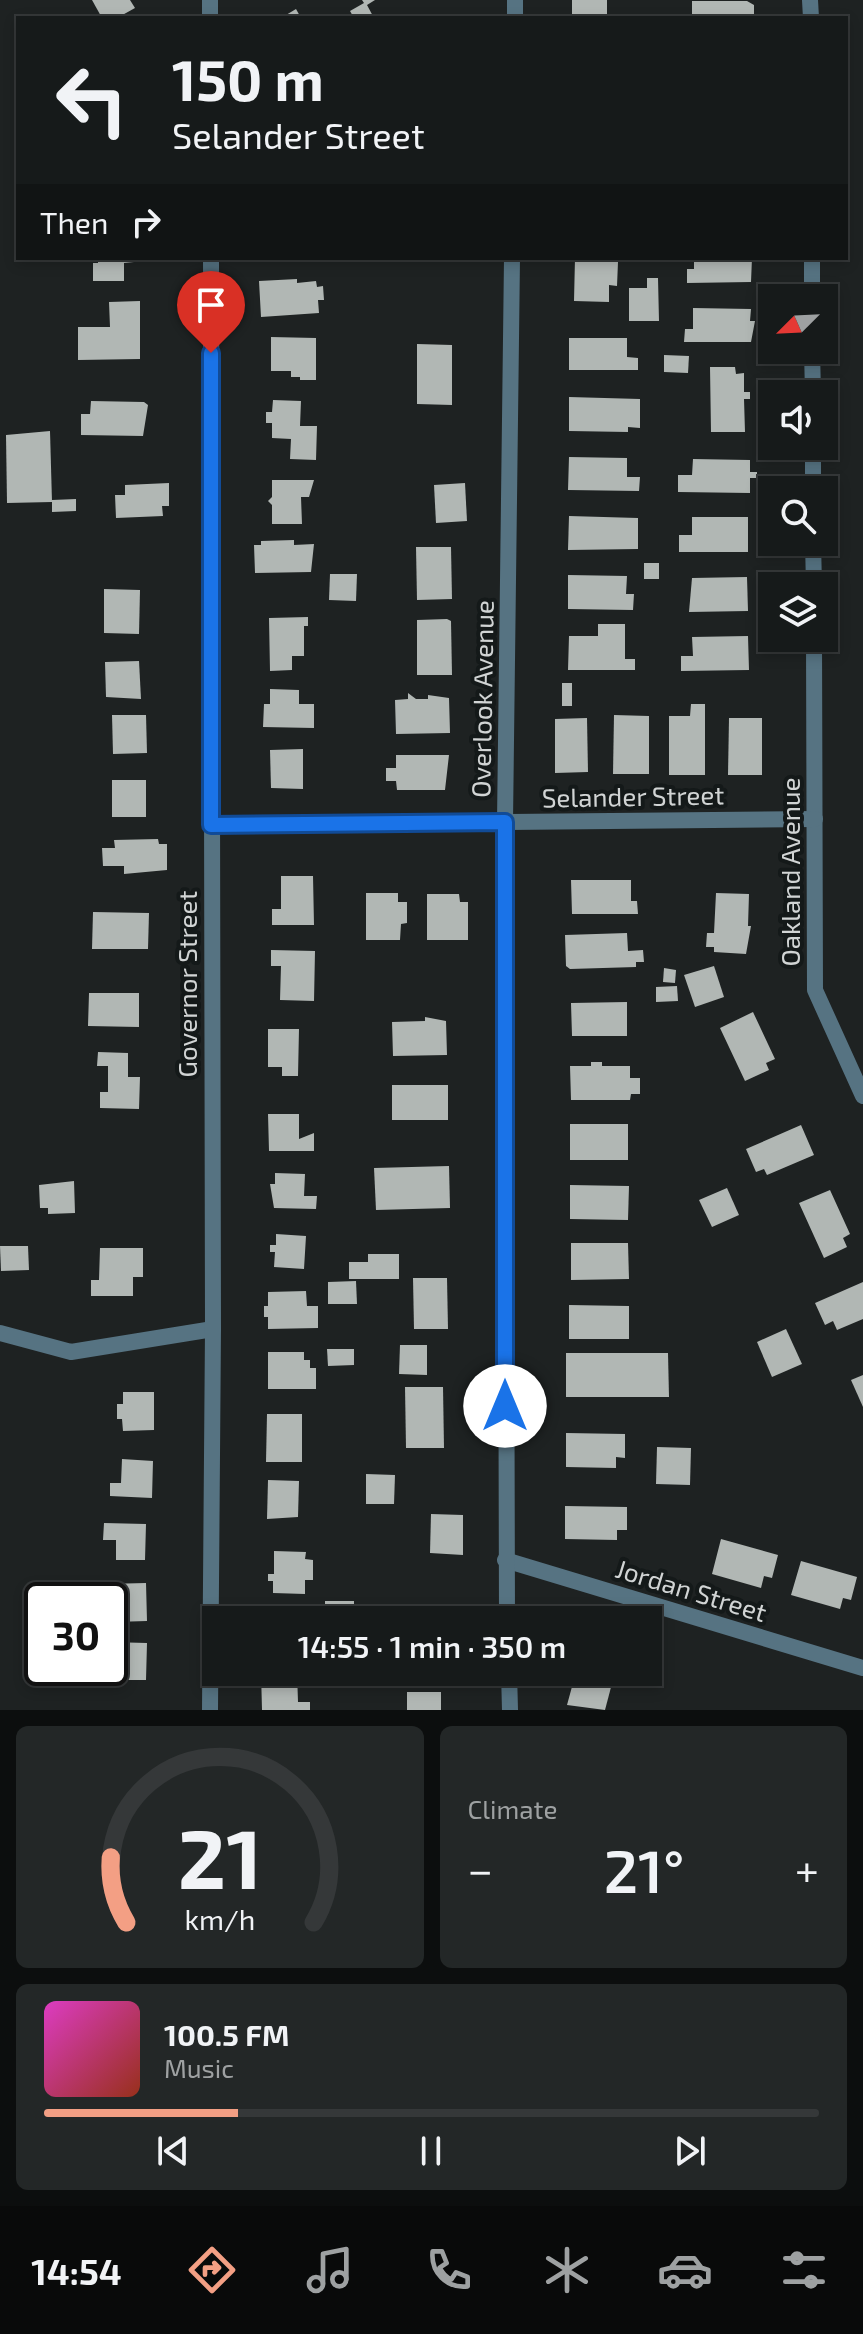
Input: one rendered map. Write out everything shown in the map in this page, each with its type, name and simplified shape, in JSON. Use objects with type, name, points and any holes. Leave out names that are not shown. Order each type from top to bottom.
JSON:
[{"type":"street","name":"Governor Street","points":[[210,1710],[213,1329],[211,260]]},
{"type":"street","name":"Overlook Avenue","points":[[507,1606],[505,822],[512,260]]},
{"type":"street","points":[[812,260],[812,284]]},
{"type":"street","name":"Oakland Avenue","points":[[814,652],[815,990],[863,1096]]},
{"type":"street","name":"Selander Street","points":[[211,825],[815,819]]},
{"type":"street","points":[[0,1333],[71,1352],[213,1329]]},
{"type":"street","name":"Jordan Street","points":[[505,1560],[863,1668]]},
{"type":"street","points":[[509,1686],[510,1710]]},
{"type":"building","points":[[92,0],[130,0],[135,8],[121,16],[101,16]]},
{"type":"building","points":[[362,0],[375,0],[367,5],[373,16],[353,16],[350,11],[364,3]]},
{"type":"building","points":[[572,0],[607,0],[607,16],[572,16]]},
{"type":"building","points":[[692,1],[747,1],[754,5],[754,16],[692,16]]},
{"type":"building","points":[[296,9],[300,16],[284,16]]},
{"type":"building","points":[[98,260],[144,260],[124,263],[124,281],[93,281],[93,263],[98,263]]},
{"type":"building","points":[[575,260],[618,262],[617,286],[609,285],[609,302],[574,301]]},
{"type":"building","points":[[694,260],[752,260],[751,282],[687,283],[687,269],[694,269]]},
{"type":"building","points":[[647,278],[658,278],[659,321],[629,321],[629,288],[647,288]]},
{"type":"building","points":[[297,279],[297,283],[316,281],[317,287],[323,286],[324,300],[318,300],[319,313],[261,317],[259,281]]},
{"type":"building","points":[[140,301],[140,359],[78,360],[78,327],[110,327],[109,302]]},
{"type":"building","points":[[693,308],[751,309],[750,321],[755,321],[751,342],[684,342],[685,329],[693,329]]},
{"type":"building","points":[[271,337],[316,338],[316,380],[291,377],[291,371],[271,371]]},
{"type":"building","points":[[569,338],[627,338],[627,357],[638,358],[638,370],[569,370]]},
{"type":"building","points":[[417,344],[452,345],[452,405],[417,404]]},
{"type":"building","points":[[664,355],[689,356],[688,373],[664,372]]},
{"type":"building","points":[[710,367],[735,367],[736,374],[744,373],[744,392],[750,392],[750,399],[744,399],[745,432],[711,432]]},
{"type":"building","points":[[569,397],[640,399],[640,428],[628,427],[628,432],[569,431]]},
{"type":"building","points":[[273,400],[301,401],[300,426],[317,426],[316,460],[290,459],[291,439],[272,438],[272,423],[266,423],[266,412],[272,412]]},
{"type":"building","points":[[91,401],[144,402],[148,405],[143,436],[81,435],[81,414],[90,414]]},
{"type":"building","points":[[50,431],[52,502],[7,503],[6,435]]},
{"type":"building","points":[[569,457],[627,458],[627,477],[640,477],[639,491],[568,490]]},
{"type":"building","points":[[693,459],[750,460],[750,472],[757,472],[757,478],[750,478],[750,493],[678,492],[678,475],[692,475]]},
{"type":"building","points":[[272,480],[314,480],[309,497],[301,497],[302,524],[272,524],[272,505],[268,501],[272,497]]},
{"type":"building","points":[[169,483],[169,506],[162,506],[163,516],[116,518],[115,495],[125,495],[125,485]]},
{"type":"building","points":[[465,483],[467,521],[436,523],[434,485]]},
{"type":"building","points":[[76,499],[76,511],[52,512],[52,500]]},
{"type":"building","points":[[569,516],[638,518],[638,549],[568,550]]},
{"type":"building","points":[[692,517],[748,517],[748,552],[679,552],[679,535],[692,535]]},
{"type":"building","points":[[294,540],[294,545],[314,544],[311,572],[255,573],[254,545],[261,545],[261,541]]},
{"type":"building","points":[[416,547],[451,547],[452,599],[417,600]]},
{"type":"building","points":[[644,563],[659,563],[659,579],[644,579]]},
{"type":"building","points":[[330,574],[357,574],[356,601],[329,600]]},
{"type":"building","points":[[568,575],[627,576],[626,594],[634,594],[633,610],[568,609]]},
{"type":"building","points":[[747,577],[748,611],[689,612],[692,578]]},
{"type":"building","points":[[104,589],[140,590],[139,634],[104,633]]},
{"type":"building","points":[[308,617],[308,626],[304,626],[304,656],[292,656],[292,670],[270,671],[269,618]]},
{"type":"building","points":[[417,620],[451,621],[452,675],[417,675]]},
{"type":"building","points":[[598,624],[625,624],[625,659],[635,659],[635,670],[568,670],[569,636],[598,636]]},
{"type":"building","points":[[748,636],[749,670],[681,671],[681,656],[693,656],[692,637]]},
{"type":"building","points":[[139,661],[141,699],[106,697],[105,662]]},
{"type":"building","points":[[562,683],[572,683],[572,706],[562,706]]},
{"type":"building","points":[[270,689],[299,690],[299,704],[314,704],[314,728],[263,727],[264,704],[270,704]]},
{"type":"building","points":[[408,693],[416,699],[428,699],[428,695],[449,698],[450,733],[396,734],[395,700],[408,699]]},
{"type":"building","points":[[691,704],[705,704],[705,775],[669,775],[669,716],[690,716]]},
{"type":"building","points":[[112,715],[146,715],[147,753],[113,754]]},
{"type":"building","points":[[614,715],[649,716],[649,774],[613,774]]},
{"type":"building","points":[[587,718],[588,772],[555,773],[555,719]]},
{"type":"building","points":[[729,718],[762,718],[762,775],[728,775]]},
{"type":"building","points":[[303,749],[303,789],[271,788],[270,750]]},
{"type":"building","points":[[396,755],[449,755],[445,790],[397,790],[396,781],[386,781],[386,768],[396,768]]},
{"type":"building","points":[[112,780],[146,780],[146,817],[112,817]]},
{"type":"building","points":[[158,839],[159,844],[167,844],[167,870],[124,874],[124,866],[103,866],[102,848],[115,848],[114,840]]},
{"type":"building","points":[[281,876],[313,876],[314,925],[272,925],[272,909],[281,909]]},
{"type":"building","points":[[571,880],[631,880],[631,901],[637,901],[638,914],[572,914]]},
{"type":"building","points":[[366,893],[398,893],[398,902],[407,902],[407,923],[401,924],[400,940],[366,940]]},
{"type":"building","points":[[716,893],[749,894],[748,926],[751,926],[746,954],[714,952],[714,947],[706,947],[707,933],[714,933]]},
{"type":"building","points":[[427,894],[459,894],[460,902],[468,902],[468,940],[427,940]]},
{"type":"building","points":[[93,912],[149,913],[148,949],[92,949]]},
{"type":"building","points":[[627,933],[628,951],[643,950],[644,962],[636,962],[636,967],[570,969],[566,966],[565,935]]},
{"type":"building","points":[[271,950],[315,951],[314,1001],[280,1000],[281,966],[271,966]]},
{"type":"building","points":[[714,966],[724,997],[695,1007],[684,975]]},
{"type":"building","points":[[664,968],[676,970],[675,983],[663,982]]},
{"type":"building","points":[[677,986],[678,1001],[656,1002],[656,987]]},
{"type":"building","points":[[89,993],[139,993],[139,1027],[88,1026]]},
{"type":"building","points":[[627,1002],[627,1036],[572,1036],[571,1003]]},
{"type":"building","points":[[753,1012],[775,1059],[766,1063],[769,1070],[745,1081],[720,1028]]},
{"type":"building","points":[[425,1017],[446,1021],[447,1055],[393,1056],[392,1022],[425,1021]]},
{"type":"building","points":[[268,1029],[299,1029],[298,1076],[282,1076],[282,1067],[268,1067]]},
{"type":"building","points":[[98,1052],[128,1053],[128,1077],[140,1077],[139,1109],[100,1108],[100,1092],[108,1092],[108,1066],[97,1066]]},
{"type":"building","points":[[591,1062],[602,1062],[602,1066],[630,1066],[630,1078],[640,1078],[640,1094],[631,1094],[630,1100],[571,1100],[570,1066],[591,1066]]},
{"type":"building","points":[[392,1085],[448,1085],[448,1120],[392,1120]]},
{"type":"building","points":[[268,1114],[299,1114],[299,1139],[314,1133],[314,1151],[269,1151]]},
{"type":"building","points":[[570,1124],[628,1124],[628,1160],[570,1160]]},
{"type":"building","points":[[801,1125],[814,1155],[767,1175],[764,1169],[756,1172],[746,1149]]},
{"type":"building","points":[[449,1166],[450,1208],[376,1210],[374,1168]]},
{"type":"building","points":[[275,1173],[305,1174],[304,1196],[317,1196],[316,1209],[274,1208],[270,1184],[275,1184]]},
{"type":"building","points":[[74,1181],[75,1213],[48,1214],[48,1208],[40,1208],[39,1185]]},
{"type":"building","points":[[570,1185],[629,1186],[628,1220],[570,1219]]},
{"type":"building","points":[[727,1188],[739,1215],[712,1227],[699,1200]]},
{"type":"building","points":[[830,1190],[850,1234],[843,1238],[847,1247],[824,1258],[799,1203]]},
{"type":"building","points":[[276,1234],[306,1236],[304,1269],[274,1267],[275,1252],[270,1252],[270,1245],[276,1245]]},
{"type":"building","points":[[571,1243],[628,1243],[629,1279],[571,1280]]},
{"type":"building","points":[[0,1246],[28,1246],[29,1270],[1,1271]]},
{"type":"building","points":[[100,1248],[143,1248],[143,1277],[133,1277],[133,1296],[91,1296],[91,1280],[99,1280]]},
{"type":"building","points":[[368,1254],[399,1254],[399,1279],[349,1279],[349,1262],[368,1262]]},
{"type":"building","points":[[413,1278],[447,1278],[448,1329],[414,1329]]},
{"type":"building","points":[[356,1281],[357,1304],[328,1304],[328,1282]]},
{"type":"building","points":[[863,1282],[863,1319],[837,1330],[833,1321],[825,1325],[815,1303]]},
{"type":"building","points":[[306,1291],[307,1306],[318,1306],[318,1328],[268,1329],[264,1306],[268,1306],[268,1292]]},
{"type":"building","points":[[569,1305],[629,1306],[629,1339],[569,1339]]},
{"type":"building","points":[[786,1329],[802,1364],[772,1377],[757,1342]]},
{"type":"building","points":[[400,1345],[427,1345],[427,1375],[399,1374]]},
{"type":"building","points":[[327,1349],[354,1349],[354,1365],[328,1366]]},
{"type":"building","points":[[268,1352],[304,1352],[304,1360],[310,1360],[310,1368],[316,1368],[316,1389],[268,1389]]},
{"type":"building","points":[[566,1353],[668,1353],[669,1397],[566,1397]]},
{"type":"building","points":[[863,1375],[863,1407],[851,1380]]},
{"type":"building","points":[[405,1387],[443,1387],[444,1448],[406,1448]]},
{"type":"building","points":[[123,1392],[154,1392],[154,1430],[123,1431],[122,1419],[117,1419],[117,1404],[123,1404]]},
{"type":"building","points":[[267,1414],[302,1414],[302,1462],[266,1462]]},
{"type":"building","points":[[566,1433],[625,1434],[625,1458],[616,1457],[616,1468],[566,1467]]},
{"type":"building","points":[[657,1447],[691,1448],[690,1485],[656,1484]]},
{"type":"building","points":[[122,1459],[153,1461],[152,1498],[110,1496],[110,1483],[121,1483]]},
{"type":"building","points":[[366,1474],[395,1475],[394,1504],[366,1504]]},
{"type":"building","points":[[268,1480],[299,1481],[298,1517],[267,1519]]},
{"type":"building","points":[[565,1506],[627,1507],[627,1530],[617,1530],[617,1540],[565,1539]]},
{"type":"building","points":[[431,1514],[463,1515],[463,1555],[430,1553]]},
{"type":"building","points":[[104,1523],[146,1524],[145,1560],[116,1560],[116,1540],[103,1540]]},
{"type":"building","points":[[721,1539],[778,1555],[772,1578],[764,1576],[761,1588],[712,1574]]},
{"type":"building","points":[[274,1551],[306,1552],[305,1559],[313,1560],[313,1580],[305,1580],[305,1594],[273,1593],[273,1581],[268,1581],[268,1574],[274,1574]]},
{"type":"building","points":[[801,1561],[857,1577],[851,1600],[843,1598],[840,1609],[791,1595]]},
{"type":"building","points":[[128,1583],[146,1583],[147,1621],[128,1622]]},
{"type":"building","points":[[325,1601],[354,1601],[354,1606],[325,1606]]},
{"type":"building","points":[[128,1642],[147,1643],[146,1680],[128,1680]]},
{"type":"building","points":[[261,1686],[297,1686],[298,1702],[310,1702],[310,1710],[262,1710]]},
{"type":"building","points":[[572,1686],[611,1686],[605,1710],[567,1705]]},
{"type":"building","points":[[407,1692],[441,1692],[441,1710],[407,1710]]},
{"type":"route","points":[[211,353],[211,825],[505,822],[505,1406]]}]
